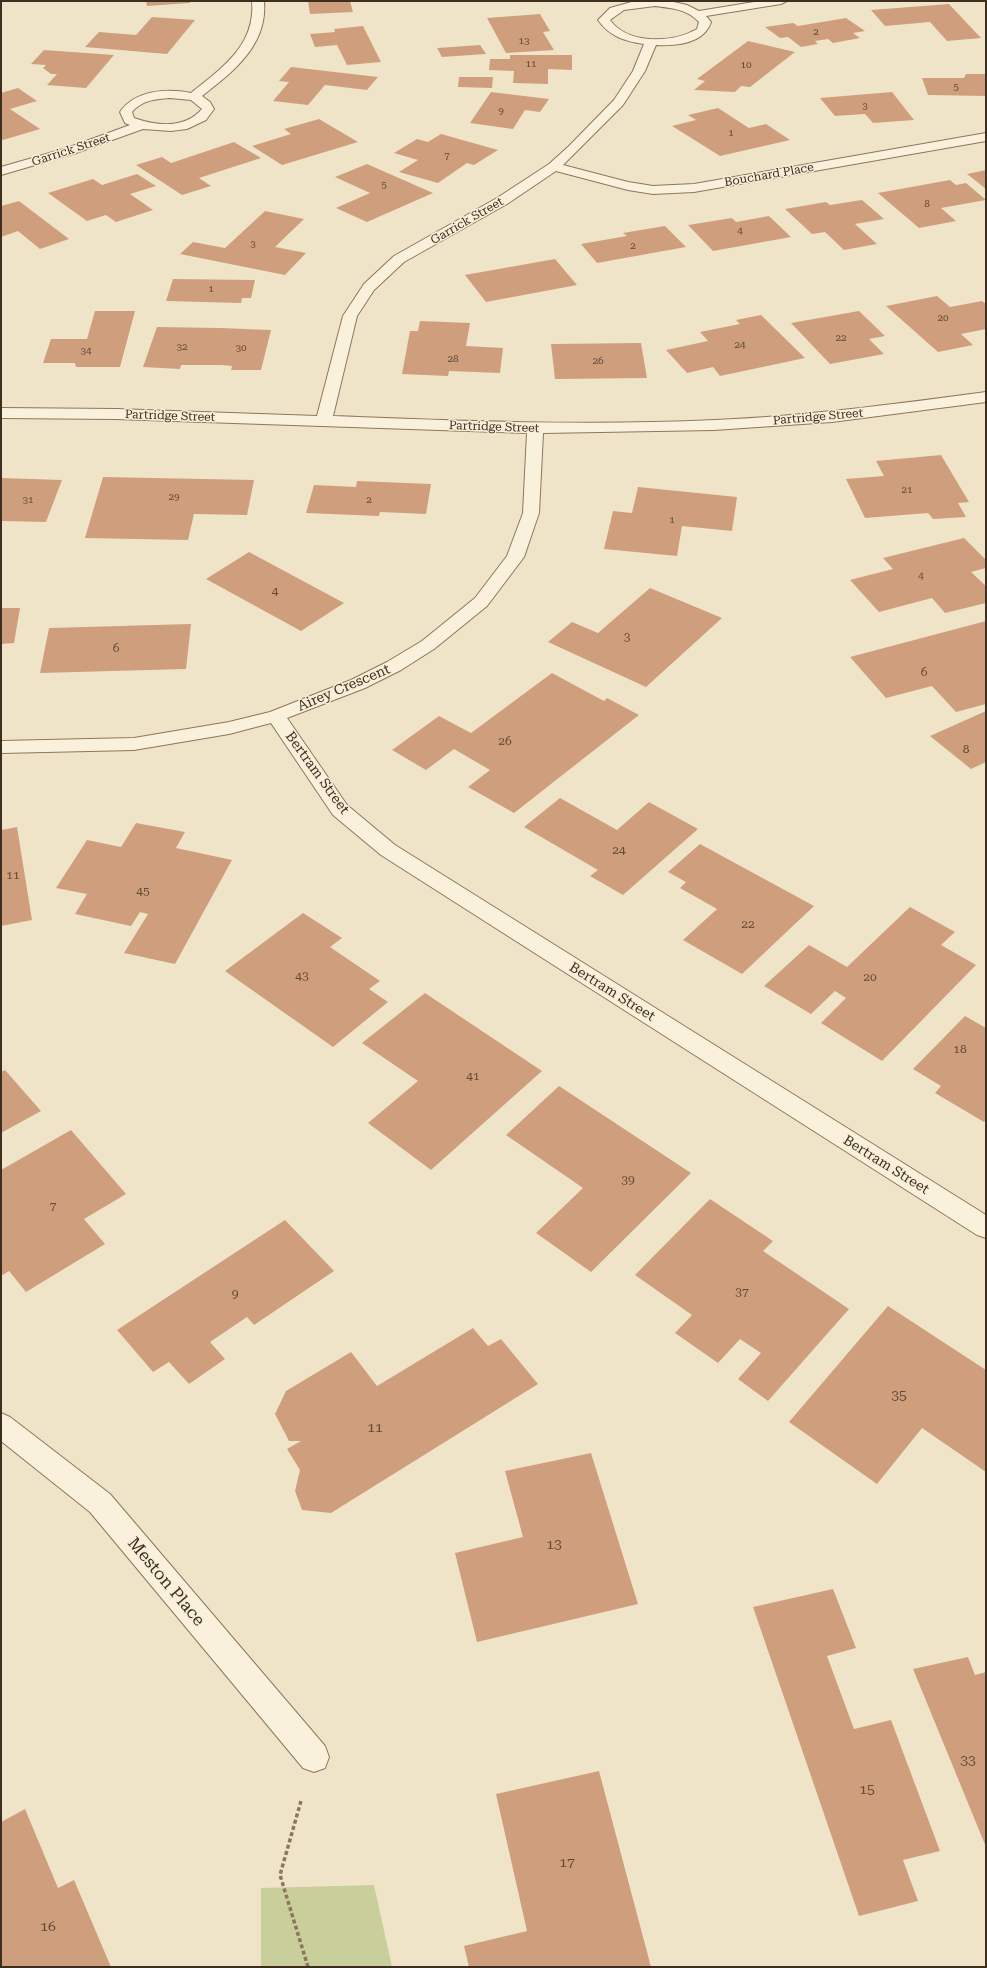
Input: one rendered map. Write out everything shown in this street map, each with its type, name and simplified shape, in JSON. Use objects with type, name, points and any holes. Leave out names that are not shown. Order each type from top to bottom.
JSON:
[{"type":"street","points":[[194,97],[227,70],[249,44],[255,32],[260,9],[258,1]]},
{"type":"street","points":[[700,14],[705,22],[702,30],[690,37],[672,41],[651,42],[632,39],[616,34],[607,28],[604,20],[609,13],[620,8],[636,4],[655,2],[673,5],[700,14],[781,1]]},
{"type":"street","name":"Garrick Street","points":[[324,421],[350,316],[369,287],[399,259],[502,201],[554,167],[574,150],[619,102],[639,71],[651,42]]},
{"type":"street","points":[[177,94],[194,97],[204,102],[208,109],[203,117],[192,123],[175,127],[157,128],[141,125],[129,120],[126,112],[130,105],[142,99],[159,95],[177,94]]},
{"type":"street","name":"Garrick Street","points":[[1,171],[57,156],[114,137],[141,125]]},
{"type":"street","name":"Bouchard Place","points":[[554,167],[628,186],[666,190],[694,188],[986,138]]},
{"type":"street","name":"Partridge Street","points":[[1,413],[116,414],[535,428],[722,425],[832,417],[986,397]]},
{"type":"street","name":"Airey Crescent","points":[[1,747],[134,744],[229,728],[276,716],[358,684],[394,666],[428,645],[481,602],[515,557],[532,512],[535,428]]},
{"type":"street","name":"Bertram Street","points":[[276,716],[340,810],[388,850],[986,1228]]},
{"type":"street","name":"Meston Place","points":[[1,1425],[100,1503],[314,1757]]},
{"type":"path","points":[[308,1967],[280,1875],[314,1757]]},
{"type":"green space","points":[[374,1885],[392,1967],[261,1967],[261,1888]]},
{"type":"building","points":[[146,1],[190,1],[190,3],[147,6]]},
{"type":"building","points":[[308,1],[350,1],[353,12],[310,14]]},
{"type":"building","points":[[949,4],[981,38],[947,41],[930,22],[885,26],[871,10]]},
{"type":"building","points":[[540,14],[550,31],[543,32],[554,50],[506,53],[487,18]]},
{"type":"building","points":[[152,17],[195,20],[167,54],[85,47],[99,32],[136,35]]},
{"type":"building","points":[[846,18],[865,31],[853,33],[860,38],[833,43],[828,39],[815,41],[818,44],[801,47],[788,37],[780,38],[765,27],[793,23],[798,26]]},
{"type":"building","points":[[363,26],[381,62],[347,65],[337,45],[315,47],[310,34],[335,32],[334,29]]},
{"type":"building","points":[[748,41],[795,52],[750,87],[741,86],[735,92],[694,90],[705,81],[697,79]]},
{"type":"building","points":[[480,45],[486,54],[442,57],[437,48]]},
{"type":"building","points":[[44,50],[114,55],[86,88],[47,85],[57,74],[51,74],[43,68],[46,65],[31,64]]},
{"type":"building","points":[[510,55],[572,55],[572,70],[548,69],[548,84],[513,83],[514,71],[489,70],[490,59],[510,59]]},
{"type":"building","points":[[291,67],[378,77],[367,90],[325,85],[308,105],[273,101],[289,82],[279,81]]},
{"type":"building","points":[[966,74],[986,74],[986,96],[928,95],[922,78],[964,78]]},
{"type":"building","points":[[459,77],[493,77],[492,88],[458,87]]},
{"type":"building","points":[[18,88],[37,101],[10,109],[40,129],[3,140],[1,139],[1,93]]},
{"type":"building","points":[[491,92],[549,99],[540,112],[525,110],[513,129],[470,123]]},
{"type":"building","points":[[892,92],[914,120],[873,123],[865,114],[835,116],[820,98]]},
{"type":"building","points":[[718,108],[749,128],[766,124],[790,140],[720,156],[672,126],[696,120],[688,115]]},
{"type":"building","points":[[319,119],[358,142],[282,165],[252,146],[291,134],[284,129]]},
{"type":"building","points":[[441,134],[498,150],[474,165],[467,163],[438,183],[399,172],[418,160],[394,153],[417,139],[428,142]]},
{"type":"building","points":[[234,142],[261,158],[199,178],[211,186],[182,195],[136,165],[162,157],[171,163]]},
{"type":"building","points":[[367,164],[433,193],[367,222],[336,208],[370,193],[335,177]]},
{"type":"building","points":[[986,170],[986,189],[967,174]]},
{"type":"building","points":[[137,174],[156,186],[130,194],[153,210],[116,222],[106,215],[87,221],[48,193],[93,179],[102,185]]},
{"type":"building","points":[[950,180],[956,185],[966,183],[986,200],[941,208],[956,221],[919,228],[878,193]]},
{"type":"building","points":[[862,200],[884,219],[855,224],[877,244],[844,250],[825,232],[812,234],[785,209],[826,202],[830,205]]},
{"type":"building","points":[[19,201],[69,239],[40,249],[18,231],[1,237],[1,206]]},
{"type":"building","points":[[265,211],[304,219],[275,247],[306,253],[285,275],[180,254],[193,242],[225,248]]},
{"type":"building","points":[[769,216],[791,237],[713,251],[688,225],[732,218],[736,222]]},
{"type":"building","points":[[665,226],[686,247],[597,263],[581,244],[627,236],[623,233]]},
{"type":"building","points":[[555,259],[577,285],[486,302],[465,275]]},
{"type":"building","points":[[173,279],[255,280],[251,298],[242,298],[241,303],[166,301]]},
{"type":"building","points":[[937,296],[950,307],[982,301],[986,304],[986,329],[961,334],[973,345],[938,352],[886,306]]},
{"type":"building","points":[[95,311],[135,311],[120,367],[76,367],[75,363],[43,363],[51,339],[87,339]]},
{"type":"building","points":[[859,311],[885,336],[869,339],[884,354],[830,364],[791,323]]},
{"type":"building","points":[[761,315],[805,358],[720,376],[713,367],[687,373],[666,350],[708,341],[700,332],[740,324],[736,320]]},
{"type":"building","points":[[420,321],[470,323],[466,346],[503,348],[500,373],[449,371],[448,376],[402,374],[410,331],[418,331]]},
{"type":"building","points":[[157,327],[271,330],[261,370],[231,370],[232,366],[221,365],[181,365],[180,369],[143,367]]},
{"type":"building","points":[[641,343],[647,378],[555,379],[551,344]]},
{"type":"building","points":[[941,455],[969,502],[958,503],[966,517],[933,519],[928,513],[865,518],[846,479],[884,476],[876,461]]},
{"type":"building","points":[[103,477],[254,480],[247,515],[194,514],[188,540],[85,538]]},
{"type":"building","points":[[1,478],[62,480],[46,522],[1,521]]},
{"type":"building","points":[[357,481],[431,484],[426,514],[380,512],[379,516],[306,513],[314,485],[356,487]]},
{"type":"building","points":[[638,487],[737,497],[732,531],[682,526],[677,556],[604,549],[613,511],[632,513]]},
{"type":"building","points":[[964,538],[986,560],[986,568],[971,572],[986,586],[986,603],[945,613],[932,598],[879,612],[850,580],[893,569],[883,558]]},
{"type":"building","points":[[249,552],[344,603],[301,631],[206,579]]},
{"type":"building","points":[[650,588],[722,618],[646,687],[548,642],[572,622],[598,633]]},
{"type":"building","points":[[1,608],[20,608],[14,643],[1,644]]},
{"type":"building","points":[[986,621],[986,704],[956,712],[932,686],[886,698],[850,657]]},
{"type":"building","points":[[191,624],[186,669],[40,673],[49,628]]},
{"type":"building","points":[[552,673],[604,701],[607,698],[639,715],[514,813],[468,787],[490,770],[454,749],[426,770],[392,750],[439,716],[471,733]]},
{"type":"building","points":[[986,711],[986,762],[971,769],[930,736]]},
{"type":"building","points":[[560,798],[617,830],[649,802],[698,829],[623,895],[590,876],[598,870],[524,827]]},
{"type":"building","points":[[136,823],[185,832],[176,848],[232,860],[175,964],[124,953],[148,914],[140,912],[131,926],[75,914],[87,894],[56,888],[87,840],[121,847]]},
{"type":"building","points":[[17,827],[32,920],[1,926],[1,830]]},
{"type":"building","points":[[700,844],[814,906],[742,974],[683,940],[717,909],[680,888],[686,882],[668,872]]},
{"type":"building","points":[[910,907],[955,932],[941,945],[976,965],[882,1061],[821,1023],[846,998],[835,991],[811,1014],[764,986],[809,945],[847,967]]},
{"type":"building","points":[[303,913],[342,938],[330,947],[380,981],[369,989],[388,1002],[333,1047],[225,971]]},
{"type":"building","points":[[425,993],[542,1071],[431,1170],[368,1123],[418,1081],[362,1043]]},
{"type":"building","points":[[965,1016],[986,1028],[986,1119],[984,1122],[935,1093],[941,1086],[913,1069]]},
{"type":"building","points":[[5,1070],[41,1111],[1,1133],[1,1072]]},
{"type":"building","points":[[559,1086],[691,1173],[591,1272],[536,1233],[583,1188],[506,1135]]},
{"type":"building","points":[[71,1130],[126,1194],[84,1219],[105,1244],[26,1292],[9,1271],[1,1276],[1,1170]]},
{"type":"building","points":[[710,1199],[773,1241],[763,1251],[849,1309],[768,1401],[738,1379],[761,1353],[740,1339],[718,1363],[675,1333],[692,1315],[635,1275]]},
{"type":"building","points":[[285,1220],[334,1271],[254,1325],[247,1317],[210,1342],[225,1359],[189,1384],[169,1362],[153,1372],[117,1330]]},
{"type":"building","points":[[888,1306],[986,1370],[986,1472],[922,1428],[877,1484],[789,1422]]},
{"type":"building","points":[[473,1328],[488,1346],[501,1339],[538,1384],[331,1513],[302,1510],[295,1491],[300,1470],[287,1449],[301,1441],[289,1441],[275,1414],[286,1391],[351,1352],[377,1386]]},
{"type":"building","points":[[591,1453],[638,1604],[477,1642],[455,1553],[523,1537],[505,1471]]},
{"type":"building","points":[[833,1589],[856,1648],[827,1656],[854,1729],[891,1720],[940,1851],[903,1860],[918,1901],[859,1916],[753,1607]]},
{"type":"building","points":[[968,1657],[975,1675],[986,1672],[986,1847],[913,1669]]},
{"type":"building","points":[[599,1771],[651,1967],[469,1967],[464,1946],[527,1931],[496,1794]]},
{"type":"building","points":[[25,1809],[58,1888],[74,1880],[111,1967],[1,1967],[1,1822]]}]
